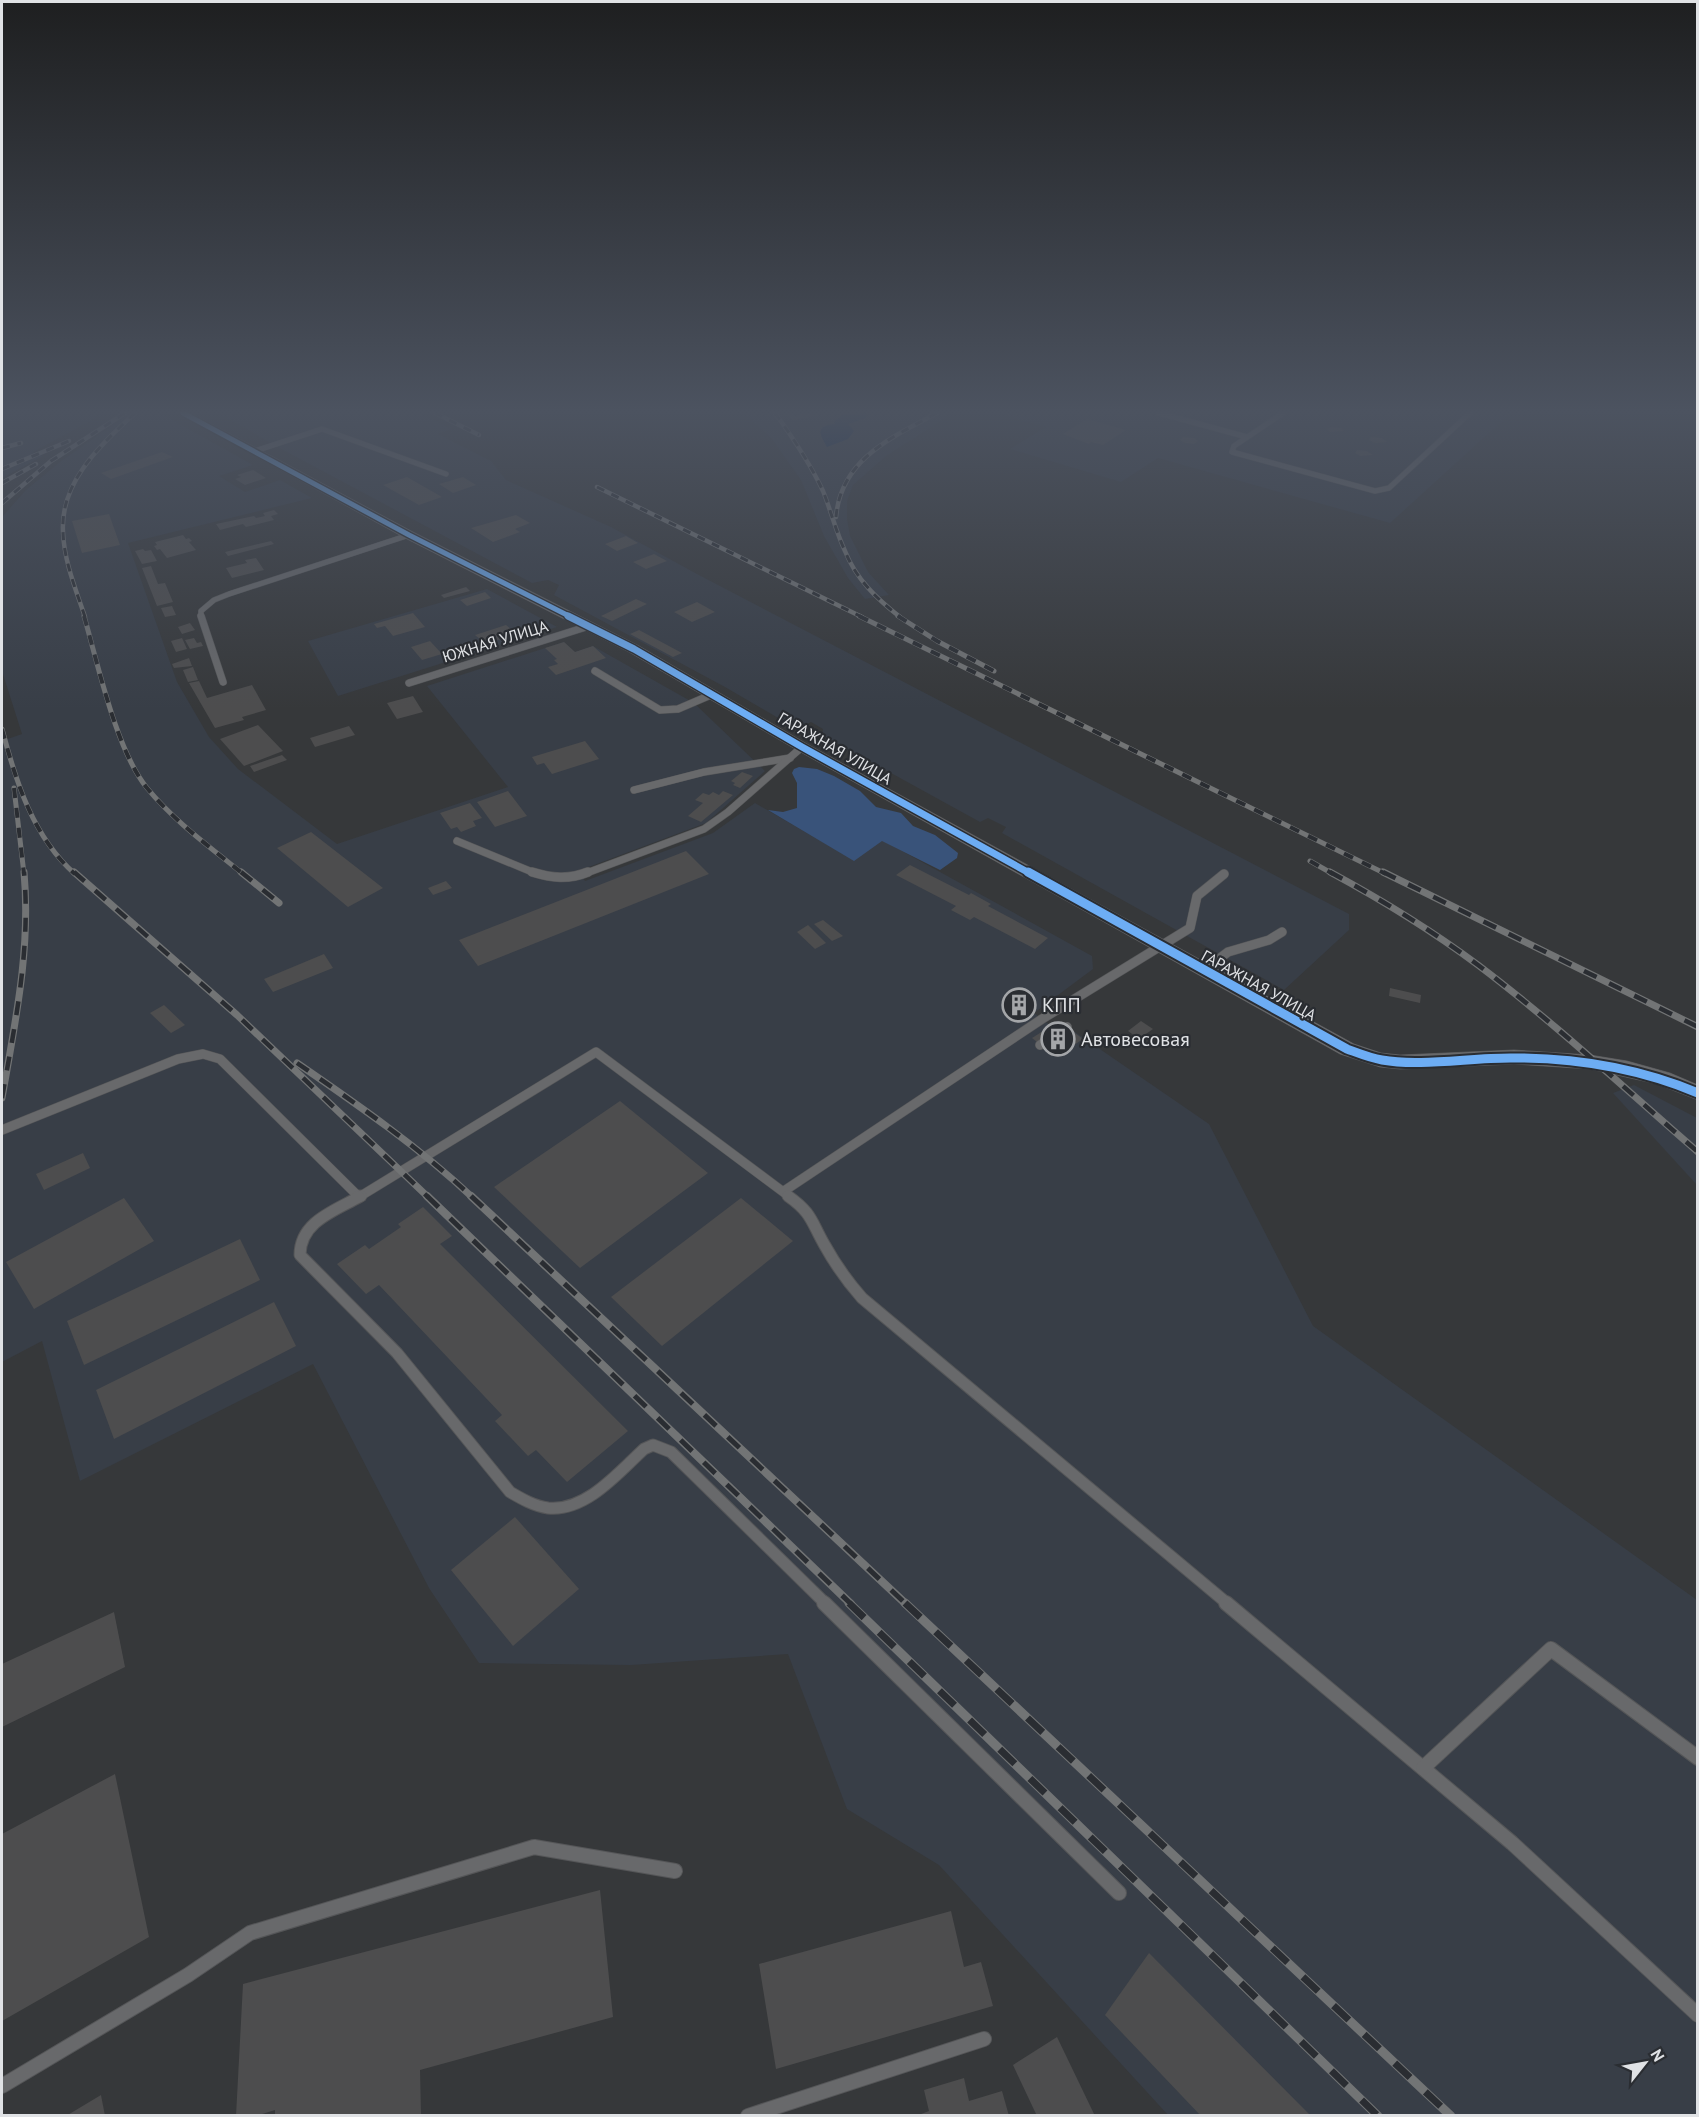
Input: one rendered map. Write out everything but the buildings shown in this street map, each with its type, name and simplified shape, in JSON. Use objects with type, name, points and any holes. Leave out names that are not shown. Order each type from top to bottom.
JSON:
[{"type":"street","name":"ГАРАЖНАЯ УЛИЦА","points":[[366,512],[589,626],[712,694],[796,753],[1162,947],[1330,1041],[1363,1055],[1400,1062],[1564,1059],[1611,1064],[1662,1077],[1698,1093]]},
{"type":"lane","points":[[223,682],[201,616],[201,611],[206,605],[229,594],[409,535]]},
{"type":"lane","name":"ЮЖНАЯ УЛИЦА","points":[[409,682],[589,626]]},
{"type":"lane","points":[[596,671],[655,708],[666,711],[712,694]]},
{"type":"lane","points":[[634,790],[697,773],[796,753]]},
{"type":"lane","points":[[457,841],[544,877],[573,878],[704,829],[728,812],[796,753]]},
{"type":"lane","points":[[784,1191],[1042,1019],[1190,928],[1194,923],[1196,899],[1201,892],[1224,874]]},
{"type":"lane","points":[[1203,971],[1228,952],[1269,940],[1282,932]]},
{"type":"lane","points":[[1040,1045],[1066,1027]]},
{"type":"lane","points":[[1119,1893],[670,1452],[653,1445],[644,1449],[581,1502],[560,1510],[542,1508],[524,1502],[510,1492],[397,1353],[300,1255],[300,1238],[307,1229],[596,1052],[802,1206],[816,1225],[844,1278],[862,1298],[1512,1843],[1698,2015]]},
{"type":"lane","points":[[2,1130],[178,1059],[203,1054],[220,1059],[359,1197]]},
{"type":"lane","points":[[1423,1768],[1551,1649],[1698,1758]]},
{"type":"lane","points":[[2,2086],[188,1975],[250,1933],[534,1847],[675,1870]]},
{"type":"lane","points":[[748,2115],[984,2039]]},
{"type":"shaded area","points":[[7,512],[256,512],[128,543],[177,682],[209,737],[238,769],[337,844],[508,787],[427,686],[564,642],[575,652],[593,646],[694,703],[765,771],[706,823],[578,871],[585,881],[713,833],[755,803],[854,860],[882,840],[1092,956],[1093,969],[1034,1013],[1051,1026],[1059,1021],[1209,1124],[1313,1326],[1697,1600],[1697,2115],[1168,2115],[939,1865],[847,1809],[788,1654],[631,1665],[479,1663],[429,1588],[313,1364],[80,1481],[42,1341],[2,1362],[2,741],[22,734],[2,671],[2,517]]},
{"type":"shaded area","points":[[399,512],[577,512],[611,527],[1349,914],[1349,930],[1284,990],[1002,833],[1006,827],[988,818],[980,822],[822,735],[823,729],[811,722],[797,729],[725,687],[554,595],[559,585],[548,580],[532,583]]},
{"type":"shaded area","points":[[814,512],[847,512],[850,536],[868,572],[889,595],[865,599],[848,578],[824,536]]},
{"type":"shaded area","points":[[1350,512],[1402,512],[1390,523]]},
{"type":"shaded area","points":[[487,589],[557,627],[338,696],[308,641]]},
{"type":"shaded area","points":[[799,767],[817,769],[834,776],[860,791],[876,807],[901,813],[913,826],[935,835],[958,853],[957,858],[940,870],[882,841],[854,861],[768,810],[783,812],[797,808],[797,783],[792,773]]},
{"type":"shaded area","points":[[1634,1085],[1697,1118],[1697,1185],[1613,1093]]},
{"type":"railway","points":[[64,512],[63,532],[66,554],[85,617]]},
{"type":"railway","points":[[648,512],[862,617]]},
{"type":"railway","points":[[831,512],[855,571],[875,596],[900,617]]},
{"type":"railway","points":[[836,517],[837,512]]},
{"type":"railway","points":[[84,616],[109,706],[136,772],[169,812],[243,874]]},
{"type":"railway","points":[[859,616],[1386,874]]},
{"type":"railway","points":[[898,616],[937,641],[994,671]]},
{"type":"railway","points":[[2,729],[13,769],[37,826],[60,859],[75,874]]},
{"type":"railway","points":[[14,788],[24,874]]},
{"type":"railway","points":[[1310,861],[1333,874]]},
{"type":"railway","points":[[2,1098],[24,958],[26,901],[24,872]]},
{"type":"railway","points":[[74,872],[237,1015],[428,1197]]},
{"type":"railway","points":[[241,872],[279,903]]},
{"type":"railway","points":[[1330,872],[1406,916],[1507,987],[1698,1152]]},
{"type":"railway","points":[[1383,872],[1698,1027]]},
{"type":"railway","points":[[297,1063],[409,1144],[472,1197]]},
{"type":"railway","points":[[427,1196],[851,1604]]},
{"type":"railway","points":[[471,1196],[906,1604]]},
{"type":"railway","points":[[849,1603],[1378,2116]]},
{"type":"railway","points":[[905,1603],[1451,2116]]},
{"type":"cycle path","points":[[366,512],[634,649],[802,747],[1347,1049],[1380,1060],[1400,1062],[1514,1057],[1590,1062],[1627,1068],[1663,1078],[1698,1093]]},
{"type":"place","name":"КПП","points":[[1019,1005]]},
{"type":"place","name":"Автовесовая","points":[[1058,1039]]}]
